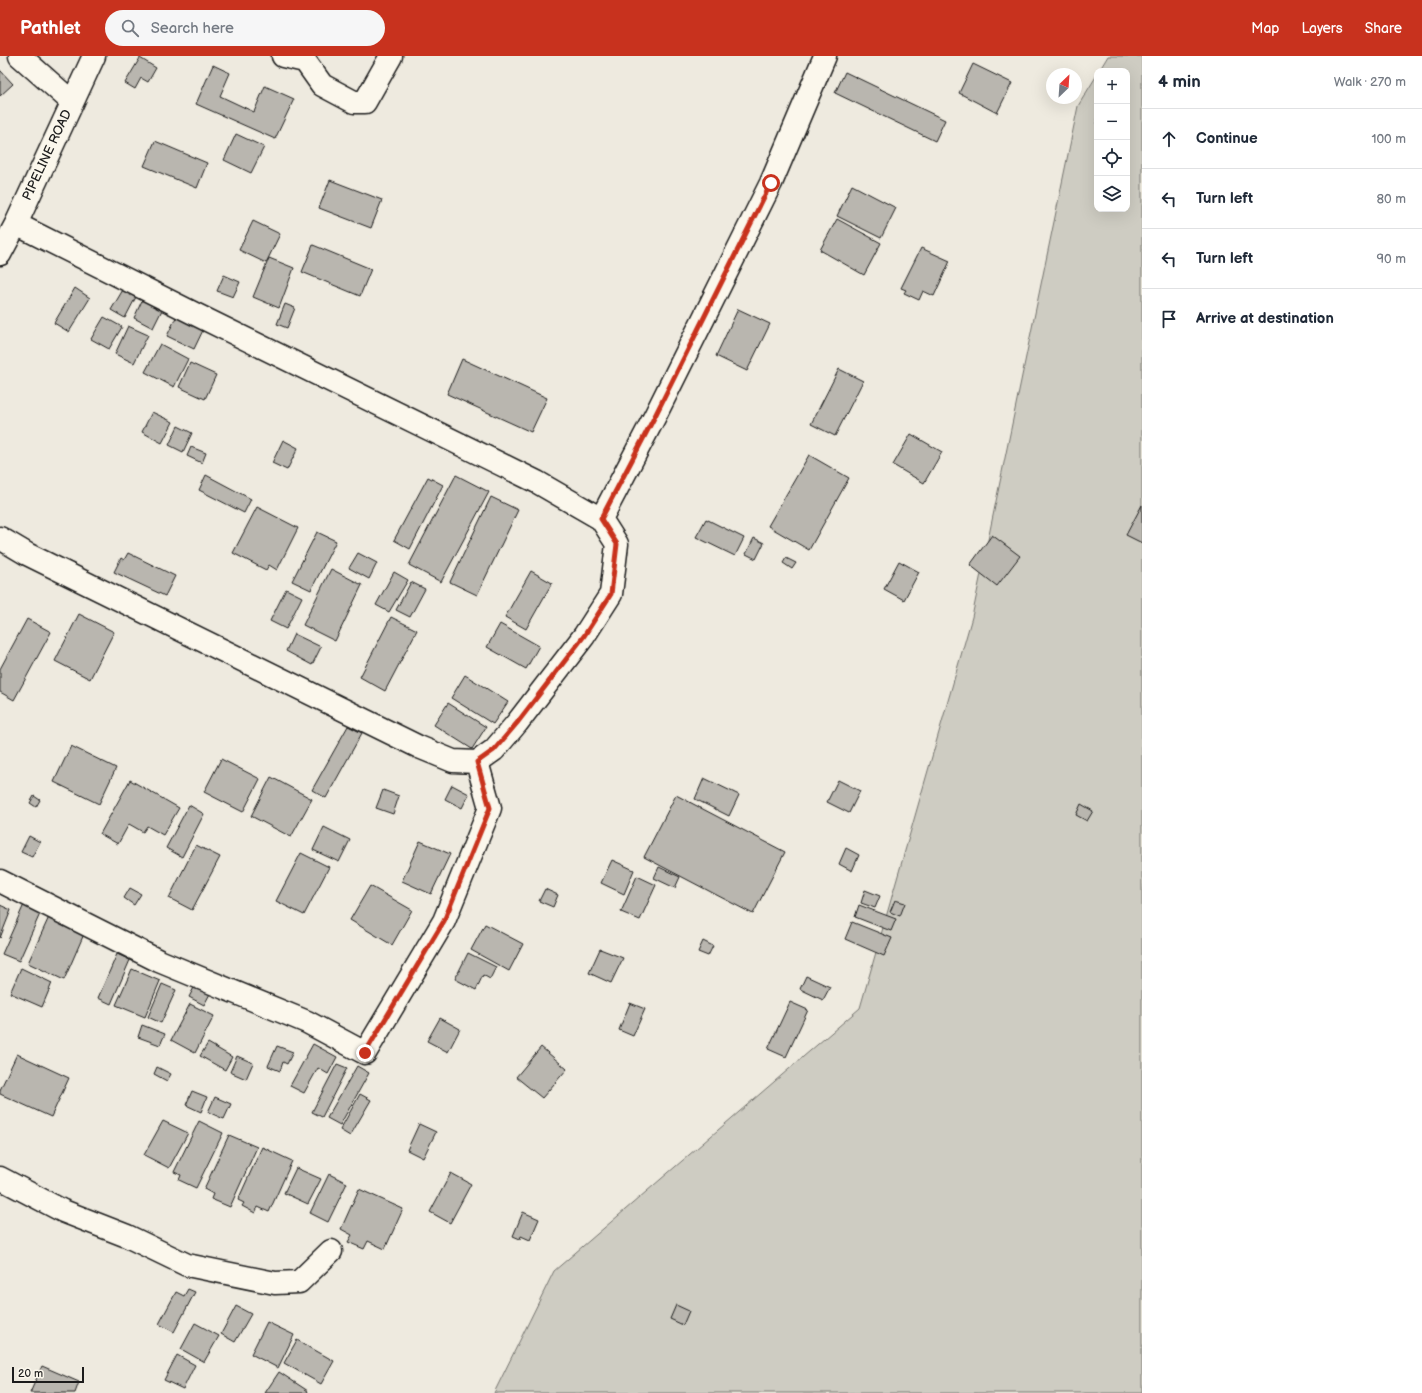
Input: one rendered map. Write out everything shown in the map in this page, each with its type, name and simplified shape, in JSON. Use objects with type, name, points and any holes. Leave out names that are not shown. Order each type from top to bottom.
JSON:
[{"type":"street","points":[[20,56],[72,102]]},
{"type":"street","name":"PIPELINE ROAD","points":[[0,254],[16,224],[94,56]]},
{"type":"street","points":[[283,56],[304,61],[322,85],[354,102],[365,102],[391,56]]},
{"type":"street","points":[[601,519],[655,416],[771,183],[825,56]]},
{"type":"street","points":[[0,538],[27,554],[419,747],[454,761],[477,762],[494,750],[517,723],[584,636],[611,594],[617,544],[601,519],[537,482],[195,314],[16,224]]},
{"type":"street","points":[[0,881],[159,961],[307,1022],[365,1053],[444,921],[490,808],[477,762]]},
{"type":"street","points":[[0,1178],[63,1211],[127,1236],[187,1265],[275,1283],[298,1282],[330,1251]]},
{"type":"shaded area","points":[[1108,56],[1142,56],[1142,1393],[494,1393],[554,1271],[860,1008],[972,617],[1078,106],[1079,104],[1082,104],[1082,99],[1094,80],[1094,212],[1130,212],[1130,68],[1101,68]]},
{"type":"building","points":[[140,58],[156,68],[148,82],[141,78],[135,89],[125,83]]},
{"type":"building","points":[[973,64],[1012,83],[997,113],[959,93]]},
{"type":"building","points":[[213,65],[230,73],[220,96],[254,112],[265,86],[294,99],[275,139],[196,104]]},
{"type":"building","points":[[0,70],[13,84],[0,96]]},
{"type":"building","points":[[845,72],[945,120],[935,141],[835,93]]},
{"type":"building","points":[[236,134],[264,147],[251,173],[224,160]]},
{"type":"building","points":[[155,141],[207,163],[197,188],[144,166]]},
{"type":"building","points":[[330,180],[382,200],[371,228],[319,208]]},
{"type":"building","points":[[852,185],[896,208],[881,238],[837,216]]},
{"type":"building","points":[[837,219],[881,243],[864,275],[820,250]]},
{"type":"building","points":[[253,221],[280,234],[266,263],[239,250]]},
{"type":"building","points":[[313,245],[371,269],[360,296],[302,272]]},
{"type":"building","points":[[921,248],[950,261],[934,296],[923,291],[919,300],[904,293],[906,290],[901,288]]},
{"type":"building","points":[[269,258],[294,268],[279,308],[253,297]]},
{"type":"building","points":[[224,275],[240,282],[233,297],[217,291]]},
{"type":"building","points":[[75,288],[90,298],[69,332],[54,323]]},
{"type":"building","points":[[124,288],[137,295],[125,318],[111,310]]},
{"type":"building","points":[[145,294],[165,304],[153,328],[134,318]]},
{"type":"building","points":[[285,304],[295,308],[287,328],[277,324]]},
{"type":"building","points":[[738,309],[770,324],[747,371],[716,356]]},
{"type":"building","points":[[179,311],[206,324],[194,349],[167,336]]},
{"type":"building","points":[[104,317],[122,327],[109,349],[91,339]]},
{"type":"building","points":[[128,326],[148,335],[134,363],[115,354]]},
{"type":"building","points":[[160,344],[188,359],[174,387],[145,372]]},
{"type":"building","points":[[462,359],[547,398],[531,432],[447,394]]},
{"type":"building","points":[[190,363],[216,375],[205,399],[179,387]]},
{"type":"building","points":[[839,369],[863,381],[835,436],[811,424]]},
{"type":"building","points":[[152,412],[173,422],[162,443],[142,432]]},
{"type":"building","points":[[178,426],[192,433],[183,452],[169,445]]},
{"type":"building","points":[[911,434],[942,452],[924,483],[893,465]]},
{"type":"building","points":[[283,440],[298,448],[287,470],[272,463]]},
{"type":"building","points":[[191,447],[206,453],[202,463],[187,456]]},
{"type":"building","points":[[809,455],[849,478],[809,550],[768,526]]},
{"type":"building","points":[[206,475],[251,499],[244,513],[199,490]]},
{"type":"building","points":[[456,475],[489,492],[441,582],[409,565]]},
{"type":"building","points":[[428,477],[443,485],[410,549],[394,540]]},
{"type":"building","points":[[491,497],[518,510],[477,595],[450,582]]},
{"type":"building","points":[[1142,505],[1142,543],[1126,535]]},
{"type":"building","points":[[257,507],[298,528],[277,570],[269,565],[266,570],[233,553]]},
{"type":"building","points":[[706,519],[744,538],[735,556],[696,537]]},
{"type":"building","points":[[317,532],[336,541],[311,590],[292,581]]},
{"type":"building","points":[[992,535],[1020,556],[997,586],[970,565]]},
{"type":"building","points":[[754,538],[764,543],[756,559],[746,554]]},
{"type":"building","points":[[128,553],[175,576],[165,596],[114,572],[121,558],[124,560]]},
{"type":"building","points":[[358,553],[377,563],[369,579],[349,568]]},
{"type":"building","points":[[786,558],[796,563],[792,569],[783,563]]},
{"type":"building","points":[[899,561],[919,572],[904,600],[884,589]]},
{"type":"building","points":[[331,569],[362,585],[335,641],[303,625]]},
{"type":"building","points":[[531,571],[552,583],[526,629],[505,617]]},
{"type":"building","points":[[394,572],[408,580],[389,612],[376,605]]},
{"type":"building","points":[[411,582],[425,589],[410,617],[396,610]]},
{"type":"building","points":[[286,589],[302,597],[286,629],[270,621]]},
{"type":"building","points":[[79,614],[114,632],[90,679],[55,661]]},
{"type":"building","points":[[391,617],[417,630],[385,691],[360,677]]},
{"type":"building","points":[[27,619],[51,632],[14,700],[0,692],[0,669]]},
{"type":"building","points":[[500,624],[539,646],[526,669],[487,647]]},
{"type":"building","points":[[294,634],[321,647],[312,665],[286,651]]},
{"type":"building","points":[[465,675],[508,702],[493,724],[451,698]]},
{"type":"building","points":[[448,703],[486,727],[472,749],[434,725]]},
{"type":"building","points":[[348,726],[362,733],[326,798],[312,790]]},
{"type":"building","points":[[71,746],[116,768],[99,804],[54,782]]},
{"type":"building","points":[[221,759],[260,779],[243,812],[204,792]]},
{"type":"building","points":[[271,777],[312,799],[291,837],[251,816]]},
{"type":"building","points":[[704,778],[739,795],[729,816],[695,799]]},
{"type":"building","points":[[130,780],[179,808],[163,835],[147,826],[143,832],[129,824],[118,844],[100,834]]},
{"type":"building","points":[[838,780],[860,791],[849,813],[827,802]]},
{"type":"building","points":[[452,785],[469,794],[462,808],[445,799]]},
{"type":"building","points":[[383,790],[399,796],[393,814],[376,808]]},
{"type":"building","points":[[676,795],[785,852],[753,914],[644,857]]},
{"type":"building","points":[[34,796],[40,800],[36,807],[30,803]]},
{"type":"building","points":[[1081,804],[1093,811],[1087,821],[1076,815]]},
{"type":"building","points":[[189,805],[204,814],[182,857],[166,848]]},
{"type":"building","points":[[324,827],[350,840],[339,862],[313,850]]},
{"type":"building","points":[[29,836],[40,842],[32,857],[21,852]]},
{"type":"building","points":[[420,841],[450,854],[431,894],[402,881]]},
{"type":"building","points":[[196,845],[220,857],[192,910],[169,898]]},
{"type":"building","points":[[846,848],[859,855],[852,871],[839,864]]},
{"type":"building","points":[[301,853],[329,867],[304,915],[276,901]]},
{"type":"building","points":[[612,860],[634,870],[624,894],[601,883]]},
{"type":"building","points":[[659,867],[680,877],[675,888],[654,878]]},
{"type":"building","points":[[637,876],[656,885],[640,920],[621,912]]},
{"type":"building","points":[[370,886],[412,910],[392,945],[350,920]]},
{"type":"building","points":[[130,888],[141,894],[134,905],[124,898]]},
{"type":"building","points":[[545,889],[558,895],[553,907],[539,901]]},
{"type":"building","points":[[865,890],[880,896],[875,908],[861,903]]},
{"type":"building","points":[[26,900],[43,907],[19,961],[2,954]]},
{"type":"building","points":[[895,900],[905,903],[900,916],[890,912]]},
{"type":"building","points":[[0,905],[11,910],[0,938]]},
{"type":"building","points":[[859,905],[896,919],[891,931],[855,917]]},
{"type":"building","points":[[49,917],[84,934],[64,980],[28,963]]},
{"type":"building","points":[[852,922],[892,938],[884,956],[845,939]]},
{"type":"building","points":[[485,924],[523,944],[509,971],[471,950]]},
{"type":"building","points":[[703,941],[713,946],[708,956],[698,952]]},
{"type":"building","points":[[600,949],[623,958],[611,983],[589,973]]},
{"type":"building","points":[[468,953],[496,967],[490,979],[483,975],[476,990],[455,979]]},
{"type":"building","points":[[117,954],[130,960],[111,1004],[98,998]]},
{"type":"building","points":[[21,968],[52,983],[42,1007],[10,993]]},
{"type":"building","points":[[132,969],[160,981],[145,1017],[116,1005]]},
{"type":"building","points":[[806,976],[830,987],[823,1000],[800,989]]},
{"type":"building","points":[[197,982],[212,990],[204,1005],[189,997]]},
{"type":"building","points":[[162,984],[176,990],[161,1023],[148,1017]]},
{"type":"building","points":[[790,1002],[808,1010],[786,1057],[768,1049]]},
{"type":"building","points":[[630,1003],[645,1009],[633,1036],[619,1030]]},
{"type":"building","points":[[190,1004],[214,1016],[195,1053],[171,1040]]},
{"type":"building","points":[[440,1018],[460,1029],[448,1052],[427,1041]]},
{"type":"building","points":[[142,1025],[165,1034],[160,1045],[138,1037]]},
{"type":"building","points":[[208,1043],[232,1057],[225,1070],[200,1056]]},
{"type":"building","points":[[313,1044],[337,1057],[328,1074],[318,1068],[304,1093],[290,1086]]},
{"type":"building","points":[[277,1046],[293,1052],[287,1064],[283,1062],[280,1071],[268,1066]]},
{"type":"building","points":[[541,1047],[567,1069],[542,1098],[516,1077]]},
{"type":"building","points":[[17,1054],[69,1078],[51,1117],[0,1094],[0,1090]]},
{"type":"building","points":[[237,1056],[253,1063],[246,1079],[230,1072]]},
{"type":"building","points":[[337,1064],[347,1068],[322,1117],[312,1112]]},
{"type":"building","points":[[357,1066],[369,1073],[340,1125],[327,1118]]},
{"type":"building","points":[[157,1067],[171,1074],[167,1081],[154,1074]]},
{"type":"building","points":[[192,1091],[207,1097],[201,1112],[186,1105]]},
{"type":"building","points":[[360,1094],[371,1100],[350,1136],[340,1130]]},
{"type":"building","points":[[215,1097],[231,1104],[224,1119],[208,1112]]},
{"type":"building","points":[[163,1121],[188,1133],[169,1168],[144,1155]]},
{"type":"building","points":[[199,1121],[223,1133],[196,1188],[179,1180],[181,1175],[174,1172]]},
{"type":"building","points":[[419,1124],[436,1132],[423,1158],[407,1150]]},
{"type":"building","points":[[229,1135],[257,1147],[230,1207],[211,1199],[213,1194],[204,1189]]},
{"type":"building","points":[[262,1147],[292,1161],[269,1212],[258,1207],[255,1213],[242,1206],[244,1203],[238,1200]]},
{"type":"building","points":[[296,1168],[321,1179],[308,1204],[284,1193]]},
{"type":"building","points":[[451,1173],[471,1184],[450,1223],[430,1212]]},
{"type":"building","points":[[329,1174],[347,1183],[328,1222],[310,1213]]},
{"type":"building","points":[[359,1189],[403,1209],[385,1249],[368,1241],[364,1249],[348,1242],[352,1235],[341,1229]]},
{"type":"building","points":[[523,1212],[539,1219],[530,1240],[521,1236],[520,1239],[513,1236]]},
{"type":"building","points":[[188,1289],[195,1292],[174,1332],[159,1324],[176,1292],[184,1296]]},
{"type":"building","points":[[676,1305],[689,1311],[683,1325],[670,1319]]},
{"type":"building","points":[[236,1306],[251,1314],[235,1342],[221,1334]]},
{"type":"building","points":[[267,1322],[294,1335],[278,1368],[251,1354]]},
{"type":"building","points":[[195,1323],[219,1336],[204,1362],[181,1349]]},
{"type":"building","points":[[297,1340],[334,1361],[321,1384],[284,1363]]},
{"type":"building","points":[[177,1355],[195,1365],[183,1389],[164,1380]]},
{"type":"building","points":[[42,1366],[79,1382],[75,1393],[30,1393]]},
{"type":"building","points":[[279,1372],[308,1391],[307,1393],[265,1393]]},
{"type":"route","points":[[365,1053],[444,921],[490,808],[477,762],[494,750],[517,723],[584,636],[611,594],[617,544],[601,519],[655,416],[771,183]]}]
